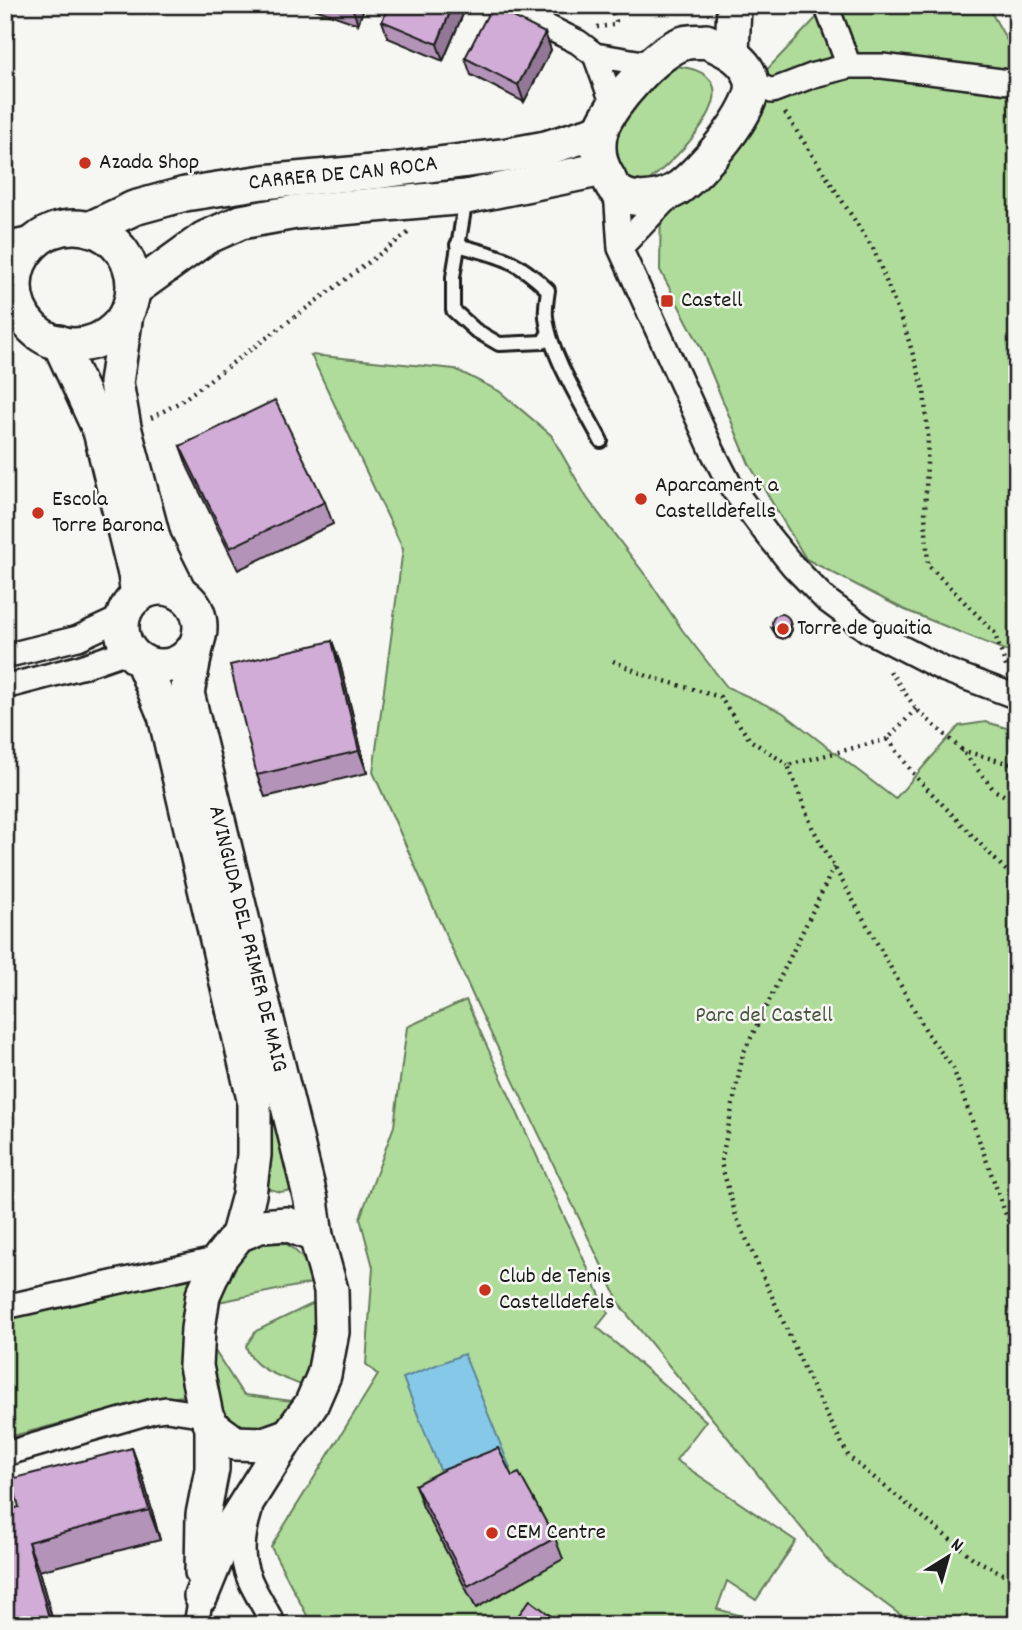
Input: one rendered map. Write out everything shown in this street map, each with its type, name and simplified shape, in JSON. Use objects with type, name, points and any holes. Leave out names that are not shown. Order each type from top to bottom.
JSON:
[{"type":"street","points":[[503,5],[578,42],[595,55],[649,64]]},
{"type":"street","points":[[719,47],[733,5]]},
{"type":"street","points":[[826,5],[849,66]]},
{"type":"street","points":[[762,87],[744,65],[719,47],[683,43],[649,64],[608,119],[598,150],[610,180],[621,248],[730,485],[793,566],[825,599],[867,631],[945,670],[1014,689]]},
{"type":"street","points":[[595,55],[608,119]]},
{"type":"street","points":[[621,248],[717,150],[762,87],[849,66],[882,66],[1017,83]]},
{"type":"street","name":"CARRER DE CAN ROCA","points":[[89,229],[134,208],[185,194],[263,182],[383,171],[546,148],[608,119]]},
{"type":"street","points":[[610,180],[638,199],[656,197],[676,190]]},
{"type":"street","name":"CARRER DE CAN ROCA","points":[[130,302],[205,238],[241,222],[296,212],[466,197],[610,180]]},
{"type":"street","points":[[5,245],[41,237],[64,228],[89,229],[108,237],[122,252],[131,270],[130,302],[116,383],[124,427],[154,541],[180,593]]},
{"type":"street","points":[[41,237],[25,254],[17,275],[14,312],[37,331],[59,342],[82,344],[97,340],[111,332],[130,302]]},
{"type":"street","points":[[5,656],[78,638],[131,606],[159,588],[180,593],[191,601],[198,612],[201,631],[188,656],[174,664],[158,666],[136,656],[123,634],[131,606],[100,431],[59,342]]},
{"type":"street","name":"AVINGUDA DEL PRIMER DE MAIG","points":[[197,643],[187,693],[311,1199],[316,1236]]},
{"type":"street","points":[[5,687],[136,656]]},
{"type":"street","name":"AVINGUDA DEL PRIMER DE MAIG","points":[[136,656],[165,716],[254,1099],[254,1155],[249,1195],[228,1247]]},
{"type":"street","points":[[5,1307],[228,1247],[260,1226],[287,1224],[316,1236],[331,1290],[332,1332],[320,1385],[311,1405],[226,1535],[199,1610]]},
{"type":"street","points":[[199,1610],[203,1515],[212,1469],[209,1420],[196,1366],[198,1329],[203,1295],[228,1247]]},
{"type":"street","points":[[5,1454],[166,1409],[209,1420],[235,1443],[264,1444],[289,1435]]},
{"type":"street","points":[[258,1485],[243,1534],[243,1567],[274,1625]]},
{"type":"lane","points":[[466,197],[453,277],[453,310],[475,330],[499,344],[543,341],[549,332]]},
{"type":"lane","points":[[457,245],[505,257],[530,273],[548,290],[546,314],[549,332],[565,372],[601,441]]},
{"type":"path","points":[[610,5],[614,16]]},
{"type":"path","points":[[762,87],[797,133],[874,250],[906,332],[924,390],[928,437],[925,515],[928,565],[994,632],[1014,689]]},
{"type":"path","points":[[124,427],[145,421],[180,402],[411,231]]},
{"type":"path","points":[[613,661],[647,676],[720,697],[750,740],[788,765],[812,827],[929,1036],[953,1068],[1017,1245]]},
{"type":"path","points":[[890,670],[916,709],[961,749],[994,790],[1017,802]]},
{"type":"path","points":[[788,765],[888,739],[916,709]]},
{"type":"path","points":[[888,739],[916,777],[1017,883]]},
{"type":"path","points":[[961,749],[1017,766]]},
{"type":"path","points":[[834,867],[743,1054],[721,1163],[736,1216],[812,1386],[849,1457],[974,1559],[1017,1581]]},
{"type":"green space","points":[[836,5],[987,5],[1017,58],[1017,655],[905,610],[806,559],[749,464],[701,348],[660,270],[661,199],[738,100],[817,17]]},
{"type":"green space","points":[[677,66],[708,77],[715,93],[712,106],[694,136],[656,175],[647,182],[625,179],[615,160],[611,139],[620,119],[664,68]]},
{"type":"green space","name":"Parc del Castell","points":[[311,355],[455,369],[499,391],[551,435],[587,498],[727,687],[782,712],[895,799],[959,726],[986,722],[1017,731],[1017,1625],[914,1625],[830,1563],[622,1308],[474,998],[373,772],[403,549]]},
{"type":"green space","points":[[187,728],[294,1190],[280,1192],[266,1188]]},
{"type":"green space","name":"Club de Tenis Castelldefels","points":[[466,1000],[608,1313],[597,1327],[706,1421],[676,1460],[796,1541],[756,1600],[727,1581],[717,1609],[764,1622],[763,1625],[312,1625],[271,1547],[378,1375],[366,1364],[373,1267],[360,1218],[394,1126],[407,1027]]},
{"type":"green space","points":[[285,1243],[304,1260],[312,1283],[218,1302],[244,1252],[261,1244]]},
{"type":"green space","points":[[197,1278],[182,1336],[184,1396],[149,1400],[5,1438],[5,1320]]},
{"type":"green space","points":[[314,1303],[314,1345],[301,1385],[268,1371],[254,1361],[246,1346],[256,1331]]},
{"type":"green space","points":[[213,1348],[245,1395],[293,1401],[282,1419],[269,1427],[252,1430],[236,1425],[223,1415],[213,1386]]},
{"type":"water","points":[[464,1354],[510,1468],[449,1492],[403,1378]]},
{"type":"building","points":[[389,5],[453,5],[437,44],[382,21]]},
{"type":"building","points":[[492,6],[545,33],[518,85],[465,58]]},
{"type":"building","points":[[275,400],[325,502],[230,548],[180,446]]},
{"type":"building","points":[[777,614],[785,614],[790,623],[788,630],[777,632],[772,627],[772,619]]},
{"type":"building","points":[[332,641],[359,751],[257,775],[230,665]]},
{"type":"building","points":[[132,1448],[149,1510],[28,1542],[51,1625],[5,1625],[5,1511],[19,1507],[11,1479]]},
{"type":"building","name":"CEM Centre","points":[[498,1448],[512,1476],[519,1473],[555,1538],[468,1586],[415,1485],[441,1471]]},
{"type":"building","points":[[530,1600],[563,1625],[511,1625]]},
{"type":"place","name":"Azada Shop","points":[[85,163]]},
{"type":"place","name":"Castell","points":[[667,301]]},
{"type":"place","name":"Aparcament a Castelldefells","points":[[641,499]]},
{"type":"place","name":"Escola Torre Barona","points":[[38,513]]},
{"type":"place","name":"Torre de guaitia","points":[[783,629]]},
{"type":"place","name":"Club de Tenis Castelldefels","points":[[485,1290]]},
{"type":"place","name":"CEM Centre","points":[[492,1533]]}]
